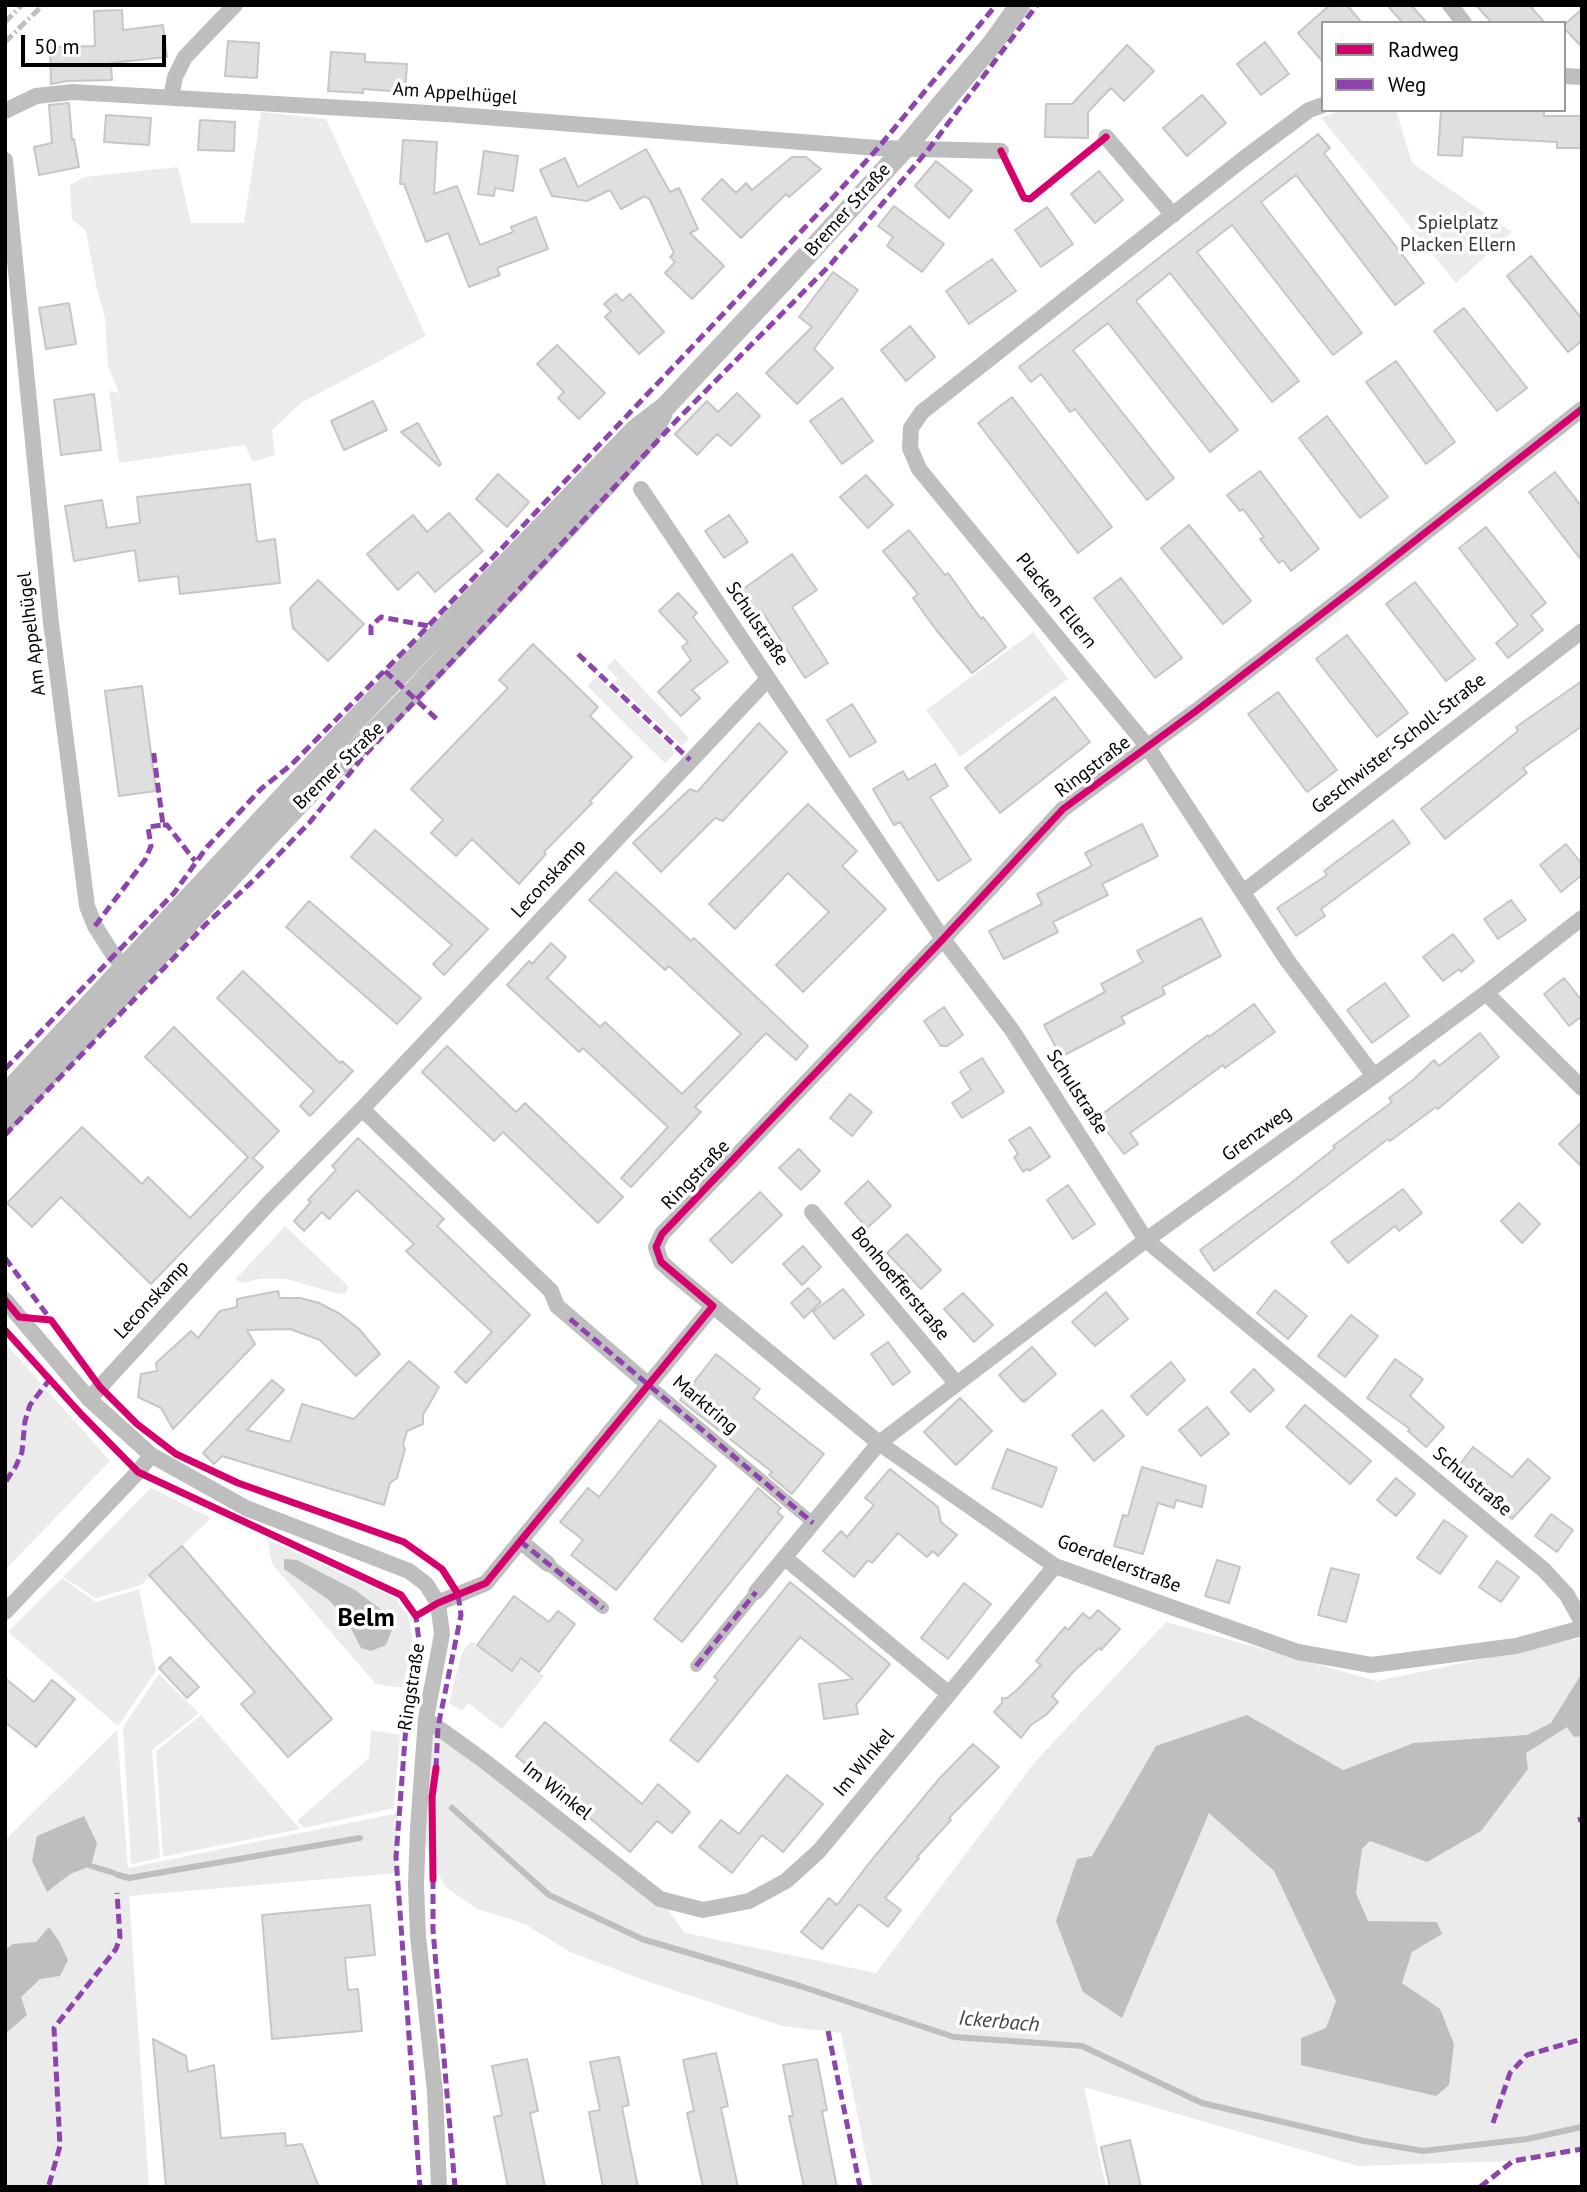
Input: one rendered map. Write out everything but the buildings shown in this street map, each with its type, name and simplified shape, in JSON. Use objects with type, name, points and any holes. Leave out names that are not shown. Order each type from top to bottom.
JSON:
[{"type":"street","points":[[171,97],[175,77],[186,57],[235,5]]},
{"type":"street","name":"Bremer Straße","points":[[5,1096],[217,867],[636,429],[666,406],[905,148],[992,44],[1020,5]]},
{"type":"street","points":[[1450,5],[1462,21]]},
{"type":"street","name":"Am Appelhügel","points":[[5,111],[36,96],[74,92],[446,114],[905,148]]},
{"type":"street","name":"Placken Ellern","points":[[1321,106],[1309,110],[1172,215],[922,412],[911,428],[910,448],[919,469],[1147,746],[1287,960],[1374,1076]]},
{"type":"street","points":[[1105,137],[1172,215]]},
{"type":"street","points":[[905,148],[1001,151]]},
{"type":"street","name":"Am Appelhügel","points":[[5,160],[51,623],[87,906],[95,926],[114,956],[124,966]]},
{"type":"street","name":"Bremer Straße","points":[[5,1122],[268,836],[401,704],[578,516],[648,439],[666,406]]},
{"type":"street","name":"Ringstraße","points":[[656,1247],[671,1223],[943,939],[1063,809],[1359,585],[1582,409]]},
{"type":"street","name":"Schulstraße","points":[[641,489],[943,939],[1012,1030],[1146,1240],[1544,1570],[1567,1595],[1582,1622]]},
{"type":"street","name":"Geschwister-Scholl-Straße","points":[[1243,892],[1582,631]]},
{"type":"street","name":"Leconskamp","points":[[89,1399],[268,1204],[362,1109],[768,679]]},
{"type":"street","name":"Grenzweg","points":[[956,1383],[1146,1240],[1486,993],[1582,918]]},
{"type":"street","points":[[1486,993],[1582,1088]]},
{"type":"street","name":"Marktring","points":[[362,1109],[551,1290],[557,1306],[570,1319],[813,1523]]},
{"type":"street","name":"Bonhoefferstraße","points":[[812,1212],[956,1383]]},
{"type":"street","name":"Goerdelerstraße","points":[[656,1247],[661,1262],[879,1443],[1055,1566],[1298,1652],[1371,1665],[1516,1646],[1582,1628]]},
{"type":"street","points":[[5,1300],[89,1399],[151,1455],[246,1508],[409,1571],[426,1584],[438,1603],[486,1583],[713,1306]]},
{"type":"street","points":[[696,1666],[879,1443],[956,1383]]},
{"type":"street","points":[[5,1612],[151,1455]]},
{"type":"street","points":[[520,1541],[603,1608]]},
{"type":"street","points":[[785,1558],[949,1694]]},
{"type":"street","name":"Im WInkel","points":[[660,1899],[704,1910],[749,1901],[786,1881],[819,1851],[1055,1566]]},
{"type":"street","name":"Ringstraße","points":[[438,1603],[442,1634],[426,1719],[418,1828],[417,1898],[418,1936],[430,2034],[439,2187]]},
{"type":"street","name":"Im Winkel","points":[[426,1719],[483,1760],[660,1899]]},
{"type":"green space","points":[[261,112],[326,119],[426,336],[301,403],[272,430],[275,455],[253,462],[245,445],[119,463],[109,391],[119,393],[108,366],[105,318],[86,231],[72,219],[70,185],[85,177],[178,167],[191,223],[244,223]]},
{"type":"green space","name":"Spielplatz Placken Ellern","points":[[1337,112],[1397,112],[1412,163],[1512,232],[1456,283],[1321,118]]},
{"type":"green space","points":[[1033,632],[1068,679],[960,757],[926,710]]},
{"type":"green space","points":[[615,659],[689,738],[682,746],[614,682],[618,678],[606,667]]},
{"type":"green space","points":[[597,677],[676,752],[665,763],[587,686]]},
{"type":"green space","points":[[285,1226],[348,1286],[346,1293],[338,1294],[287,1279],[260,1279],[241,1283],[236,1279]]},
{"type":"green space","points":[[5,1343],[110,1461],[5,1570]]},
{"type":"green space","points":[[151,1488],[211,1518],[141,1585],[96,1598],[63,1577]]},
{"type":"green space","points":[[267,1539],[395,1598],[408,1617],[413,1640],[403,1688],[376,1684],[272,1564]]},
{"type":"green space","points":[[62,1578],[96,1602],[139,1589],[156,1671],[118,1726],[8,1632]]},
{"type":"green space","points":[[1166,1622],[1377,1681],[1582,1638],[1582,2149],[1513,2161],[1358,2166],[1084,2087],[1106,2187],[872,2187],[841,2033],[782,2026],[649,1982],[568,1951],[525,1924],[477,1909],[447,1888],[418,1828],[426,1719],[660,1899],[685,1933],[876,1973],[1034,1763]]},
{"type":"green space","points":[[471,1641],[511,1671],[521,1658],[544,1676],[502,1729],[468,1703],[462,1711],[449,1703],[462,1653]]},
{"type":"green space","points":[[159,1674],[199,1713],[152,1750],[160,1858],[131,1864],[123,1727]]},
{"type":"green space","points":[[201,1715],[300,1829],[163,1857],[156,1751]]},
{"type":"green space","points":[[117,1730],[128,1868],[398,1813],[397,1873],[129,1896],[149,2187],[5,2187],[5,1840]]},
{"type":"green space","points":[[371,1730],[400,1735],[394,1808],[304,1828],[297,1821],[369,1758]]},
{"type":"shaded area","points":[[284,1559],[297,1560],[355,1590],[383,1611],[393,1627],[386,1645],[371,1651],[361,1648],[346,1619],[329,1600],[284,1569]]},
{"type":"shaded area","points":[[1582,1673],[1582,1736],[1574,1737],[1567,1727],[1526,1753],[1528,1769],[1481,1831],[1427,1862],[1370,1841],[1362,1849],[1356,1893],[1368,1921],[1437,1922],[1442,1934],[1412,1952],[1402,1983],[1440,2009],[1454,2044],[1449,2085],[1436,2096],[1301,2065],[1301,2038],[1326,2028],[1336,2001],[1274,1871],[1209,1813],[1122,2018],[1083,1992],[1056,1921],[1077,1859],[1092,1856],[1156,1746],[1247,1715],[1343,1770],[1414,1743],[1527,1735],[1551,1723]]},
{"type":"shaded area","points":[[84,1816],[97,1843],[91,1866],[70,1874],[47,1892],[32,1861],[37,1836]]},
{"type":"shaded area","points":[[49,1927],[68,1960],[60,1976],[40,1979],[21,1997],[27,2015],[5,2034],[5,1950],[13,1944],[36,1942]]},
{"type":"waterway","name":"Ickerbach","points":[[452,1808],[549,1895],[642,1939],[800,1986],[954,2037],[1082,2046],[1202,2103],[1364,2141],[1423,2151],[1527,2139],[1582,2127]]},
{"type":"waterway","points":[[118,1875],[129,1878],[360,1838]]},
{"type":"waterway","points":[[91,1866],[114,1873]]},
{"type":"railway","points":[[5,22],[22,5]]},
{"type":"railway","points":[[5,42],[43,5]]},
{"type":"marked path","points":[[5,1069],[174,893],[207,847],[261,789],[292,764],[415,640],[828,203],[878,148],[996,5]]},
{"type":"marked path","points":[[5,1135],[206,924],[256,878],[310,822],[363,757],[676,421],[830,265],[928,150],[1037,5]]},
{"type":"marked path","points":[[371,635],[371,626],[381,617],[429,626]]},
{"type":"marked path","points":[[578,654],[690,760]]},
{"type":"marked path","points":[[385,671],[440,722]]},
{"type":"marked path","points":[[95,926],[145,860],[151,846],[148,827],[163,825],[153,748]]},
{"type":"marked path","points":[[163,825],[167,825],[195,861]]},
{"type":"marked path","points":[[5,1258],[51,1320]]},
{"type":"marked path","points":[[570,1319],[813,1523]]},
{"type":"marked path","points":[[6,1481],[22,1452],[25,1421],[30,1405],[50,1379]]},
{"type":"marked path","points":[[520,1541],[603,1608]]},
{"type":"marked path","points":[[436,1768],[438,1727],[461,1615],[456,1590]]},
{"type":"marked path","points":[[696,1666],[756,1592]]},
{"type":"marked path","points":[[414,1613],[419,1642],[407,1713],[396,1857],[420,2187]]},
{"type":"marked path","points":[[1578,1820],[1582,1819]]},
{"type":"marked path","points":[[433,1879],[433,1930],[455,2187]]},
{"type":"marked path","points":[[49,2185],[60,2146],[54,2028],[116,1949],[120,1937],[117,1893]]},
{"type":"marked path","points":[[828,2031],[860,2187]]},
{"type":"marked path","points":[[1493,2123],[1510,2073],[1527,2055],[1582,2039]]},
{"type":"marked path","points":[[1480,2187],[1513,2161],[1582,2149]]},
{"type":"cycle path","points":[[1001,151],[1024,198],[1030,199],[1106,137]]},
{"type":"cycle path","points":[[5,1330],[138,1472],[401,1595],[416,1616],[438,1603],[486,1583],[713,1306],[661,1262],[656,1247],[662,1234],[1063,809],[1196,711],[1582,409]]},
{"type":"cycle path","points":[[5,1300],[19,1317],[51,1320],[100,1387],[137,1424],[176,1454],[238,1483],[404,1542],[442,1569],[458,1594]]},
{"type":"cycle path","points":[[433,1879],[432,1797],[436,1768]]},
{"type":"district","name":"Belm","points":[[366,1619]]}]
